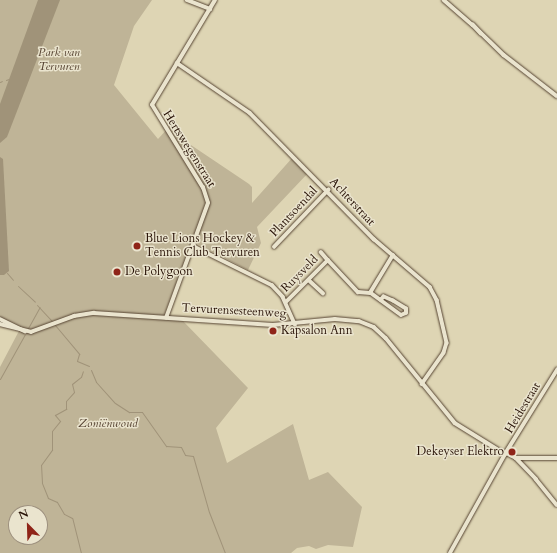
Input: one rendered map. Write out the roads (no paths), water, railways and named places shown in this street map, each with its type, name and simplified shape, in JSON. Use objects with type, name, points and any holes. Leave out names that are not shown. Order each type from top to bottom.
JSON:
[{"type":"street","points":[[187,0],[210,9]]},
{"type":"street","name":"Hertswegenstraat","points":[[166,318],[208,203],[207,195],[152,107],[215,0]]},
{"type":"street","points":[[444,0],[504,55],[557,96]]},
{"type":"street","name":"Achterstraat","points":[[177,63],[250,113],[328,190],[374,239],[425,281],[434,293],[446,338],[444,353],[422,384]]},
{"type":"street","name":"Plantsoendal","points":[[274,247],[328,190]]},
{"type":"street","points":[[193,246],[272,285],[286,302],[295,324]]},
{"type":"street","name":"Ruysveld","points":[[321,252],[358,292],[363,294],[371,293],[401,315],[406,313],[406,309],[393,300],[384,298],[381,300]]},
{"type":"street","points":[[371,293],[392,254]]},
{"type":"street","name":"Ruysveld","points":[[286,302],[310,281],[309,278],[328,260]]},
{"type":"street","points":[[310,281],[323,292]]},
{"type":"street","name":"Tervurensesteenweg","points":[[26,332],[31,332],[79,314],[295,324],[335,319],[366,323],[386,338],[455,424],[506,454],[516,458]]},
{"type":"street","points":[[0,318],[26,332]]},
{"type":"street","points":[[0,324],[26,332]]},
{"type":"street","name":"Heidestraat","points":[[450,553],[506,454],[557,370]]},
{"type":"street","points":[[516,458],[557,458]]},
{"type":"street","points":[[516,458],[557,505]]},
{"type":"waterway","points":[[7,273],[13,280]]},
{"type":"waterway","points":[[18,286],[35,302]]},
{"type":"waterway","points":[[37,305],[53,322]]},
{"type":"waterway","points":[[27,330],[40,307]]},
{"type":"waterway","points":[[55,325],[79,354],[77,361],[89,366]]},
{"type":"waterway","points":[[0,379],[25,334]]},
{"type":"waterway","points":[[91,370],[96,382],[115,403],[129,412],[142,412],[166,446],[181,447],[185,455],[193,456],[209,512],[225,553]]},
{"type":"waterway","points":[[81,553],[72,518],[64,514],[57,502],[48,498],[42,483],[41,465],[52,450],[52,431],[60,421],[55,415],[66,409],[66,401],[74,392],[72,384],[81,377],[83,371]]},
{"type":"place","name":"Blue Lions Hockey & Tennis Club Tervuren","points":[[137,246]]},
{"type":"place","name":"De Polygoon","points":[[117,272]]},
{"type":"place","name":"Kapsalon Ann","points":[[273,331]]},
{"type":"place","name":"Dekeyser Elektro","points":[[512,452]]},
{"type":"park label","name":"Park van Tervuren","points":[[59,60]]},
{"type":"park label","name":"Zoniënwoud","points":[[108,424]]}]
